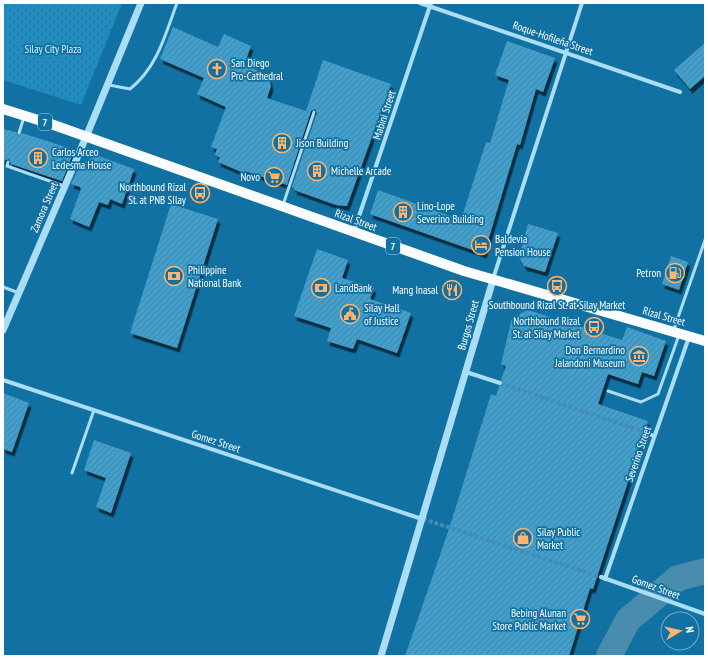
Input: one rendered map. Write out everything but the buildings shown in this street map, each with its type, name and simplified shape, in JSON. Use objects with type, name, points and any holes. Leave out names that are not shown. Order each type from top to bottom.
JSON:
[{"type":"main road","name":"Rizal Street","points":[[3,109],[493,280],[705,341]]},
{"type":"street","name":"Zamora Street","points":[[3,330],[86,137],[140,3]]},
{"type":"street","name":"Roque-Hofileña Street","points":[[420,3],[430,5],[680,92]]},
{"type":"street","name":"Burgos Street","points":[[381,656],[493,280],[582,3]]},
{"type":"street","name":"Mabini Street","points":[[354,232],[430,5]]},
{"type":"street","name":"Severino Street","points":[[603,578],[654,436],[681,333]]},
{"type":"street","points":[[466,372],[500,383]]},
{"type":"street","name":"Gomez Street","points":[[3,380],[422,519]]},
{"type":"street","points":[[644,432],[654,436]]},
{"type":"street","name":"Gomez Street","points":[[603,578],[705,614]]},
{"type":"lane","points":[[108,84],[130,89],[143,79],[154,61],[177,3]]},
{"type":"lane","points":[[283,206],[314,112]]},
{"type":"lane","points":[[19,132],[25,116]]},
{"type":"lane","points":[[8,162],[7,166],[65,186]]},
{"type":"lane","points":[[608,391],[642,402],[658,394],[681,333],[705,240]]},
{"type":"lane","points":[[3,286],[19,293]]},
{"type":"lane","points":[[72,473],[94,410]]},
{"type":"green space","name":"Silay City Plaza","points":[[3,3],[122,3],[81,105],[3,80]]},
{"type":"waterway","points":[[609,656],[628,620],[678,578],[705,571]]},
{"type":"tunnel","points":[[500,383],[644,432]]},
{"type":"tunnel","points":[[423,519],[601,577]]},
{"type":"place","name":"San Diego Pro-Cathedral","points":[[217,69]]},
{"type":"place","name":"Jison Building","points":[[282,143]]},
{"type":"place","name":"Carlos Arceo Ledesma House","points":[[38,158]]},
{"type":"place","name":"Michelle Arcade","points":[[317,171]]},
{"type":"place","name":"Novo","points":[[274,177]]},
{"type":"place","name":"Northbound Rizal St. at PNB SIlay","points":[[200,193]]},
{"type":"place","name":"Lino-Lope Severino Building","points":[[403,212]]},
{"type":"place","name":"Baldevia Pension House","points":[[481,245]]},
{"type":"place","name":"Petron","points":[[675,273]]},
{"type":"place","name":"Philippine National Bank","points":[[174,276]]},
{"type":"place","name":"Southbound Rizal St. at Silay Market","points":[[557,286]]},
{"type":"place","name":"LandBank","points":[[321,288]]},
{"type":"place","name":"Mang Inasal","points":[[452,290]]},
{"type":"place","name":"Silay Hall of Justice","points":[[350,314]]},
{"type":"place","name":"Northbound Rizal St. at Silay Market","points":[[594,327]]},
{"type":"place","name":"Don Bernardino Jalandoni Museum","points":[[639,356]]},
{"type":"place","name":"Silay Public Market","points":[[523,538]]},
{"type":"place","name":"Bebing Alunan Store Public Market","points":[[580,619]]}]
